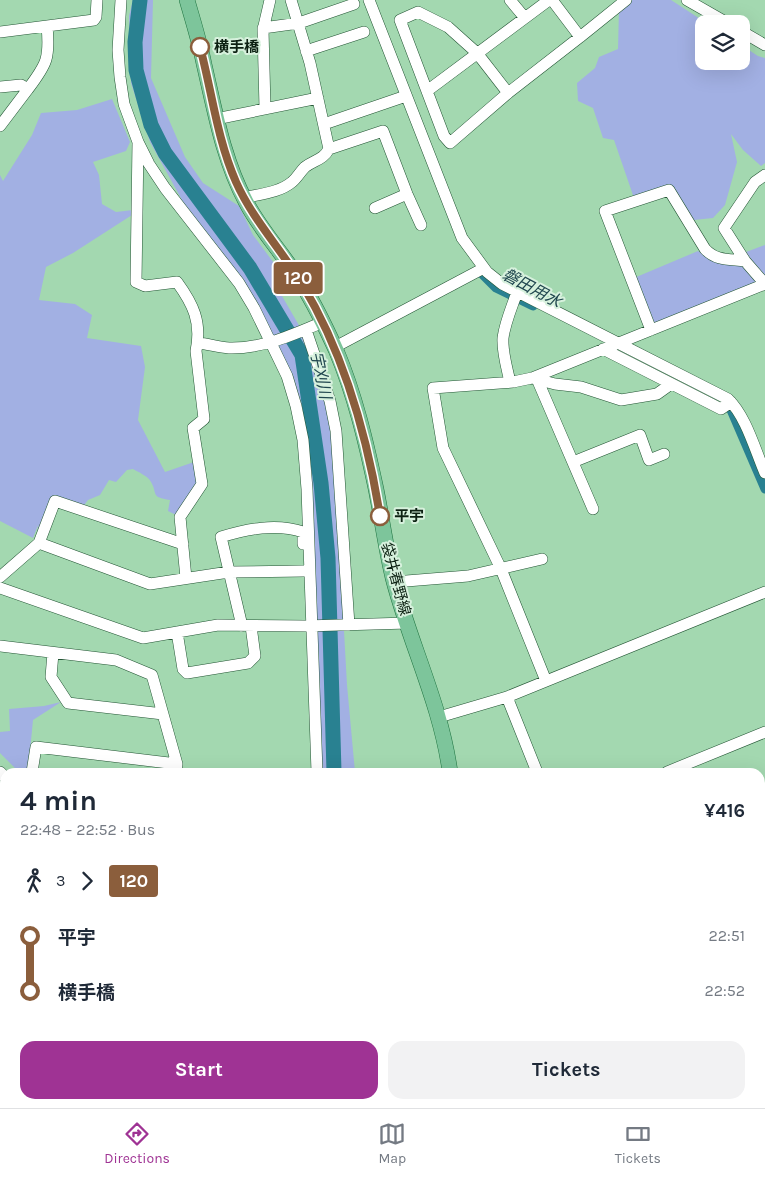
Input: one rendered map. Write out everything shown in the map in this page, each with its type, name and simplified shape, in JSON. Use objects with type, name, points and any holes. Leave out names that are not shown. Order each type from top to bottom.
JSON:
[{"type":"main road","name":"袋井春野線","points":[[188,0],[216,119],[226,154],[244,198],[258,222],[302,283],[335,347],[355,403],[368,452],[394,582],[439,718],[449,768]]},
{"type":"street","points":[[0,32],[94,20],[96,17],[97,0]]},
{"type":"street","points":[[121,0],[118,50],[120,77],[124,104],[138,142],[149,164],[239,283],[254,308],[287,376],[296,406],[308,489],[317,768]]},
{"type":"street","points":[[265,108],[263,28],[270,0]]},
{"type":"street","points":[[244,198],[276,191],[284,187],[292,182],[305,167],[325,156],[329,149],[299,23],[291,0]]},
{"type":"street","points":[[369,0],[462,238],[484,268],[502,284],[517,292],[721,394],[731,402],[741,416],[765,473]]},
{"type":"street","points":[[510,0],[525,18]]},
{"type":"street","points":[[427,91],[551,0],[580,37]]},
{"type":"street","points":[[508,93],[477,53],[448,27],[418,12],[400,20],[444,136],[450,143],[508,93],[626,0]]},
{"type":"street","points":[[687,0],[713,15]]},
{"type":"street","points":[[263,28],[299,23],[354,4]]},
{"type":"street","points":[[0,126],[44,68],[49,47],[47,26]]},
{"type":"street","points":[[306,51],[364,32]]},
{"type":"street","points":[[750,36],[765,45]]},
{"type":"street","points":[[0,87],[21,85],[28,90]]},
{"type":"street","points":[[324,124],[406,96]]},
{"type":"street","points":[[216,119],[318,98]]},
{"type":"street","points":[[329,149],[383,131],[421,225]]},
{"type":"street","points":[[138,142],[136,282],[145,286],[177,282],[189,298],[198,320],[196,351],[204,419],[193,428],[202,484],[180,517],[186,578]]},
{"type":"street","points":[[546,681],[501,570],[443,448],[433,388],[510,382],[534,378],[765,284],[745,261],[724,228],[755,182],[765,175]]},
{"type":"street","points":[[651,330],[605,211],[669,190],[711,256],[720,259],[745,261]]},
{"type":"street","points":[[375,208],[407,194]]},
{"type":"street","points":[[335,347],[484,268]]},
{"type":"street","points":[[510,382],[503,338],[517,292]]},
{"type":"street","points":[[198,343],[228,348],[253,346],[272,342],[322,322]]},
{"type":"street","points":[[306,330],[330,401],[336,431],[348,624]]},
{"type":"street","points":[[603,349],[721,409],[731,402]]},
{"type":"street","points":[[534,378],[555,384],[581,387],[621,400],[657,394],[671,384]]},
{"type":"street","points":[[534,378],[593,509]]},
{"type":"street","points":[[573,462],[640,434],[649,460],[664,454]]},
{"type":"street","points":[[0,577],[39,543],[55,501],[183,544]]},
{"type":"street","points":[[177,632],[183,669],[187,673],[248,663],[255,656],[229,572],[221,537],[248,529],[292,528],[303,532],[304,571],[311,626]]},
{"type":"street","points":[[39,543],[150,584],[229,572],[304,571]]},
{"type":"street","points":[[394,582],[468,576],[501,570],[542,559]]},
{"type":"street","points":[[0,588],[143,638],[218,625],[408,624]]},
{"type":"street","points":[[439,718],[507,697],[765,592]]},
{"type":"street","points":[[0,646],[116,660],[152,675],[177,768],[36,747],[33,768]]},
{"type":"street","points":[[53,653],[51,677],[68,703],[163,714]]},
{"type":"street","points":[[507,697],[535,768]]},
{"type":"street","points":[[677,768],[765,732]]},
{"type":"shaded area","points":[[133,0],[153,0],[151,78],[185,157],[203,183],[239,206],[253,235],[288,282],[282,296],[304,334],[335,426],[347,685],[355,768],[319,768],[308,464],[286,366],[188,211],[150,142],[131,83],[129,16]]},
{"type":"shaded area","points":[[632,0],[671,0],[695,16],[695,70],[750,70],[750,51],[765,58],[765,163],[761,166],[743,150],[731,134],[737,162],[725,205],[713,218],[694,220],[666,188],[635,201],[614,140],[603,138],[593,108],[578,101],[577,83],[595,68],[599,57],[618,49],[619,10]]},
{"type":"shaded area","points":[[112,99],[130,142],[126,151],[93,162],[99,175],[102,204],[116,212],[133,210],[132,215],[73,253],[46,267],[39,300],[75,304],[92,315],[87,338],[141,346],[145,367],[138,420],[165,472],[194,462],[200,486],[180,517],[168,511],[170,500],[157,496],[148,478],[133,469],[127,470],[116,482],[109,480],[100,495],[88,500],[82,508],[53,497],[37,536],[38,525],[33,538],[0,521],[0,175],[3,181],[32,135],[41,113],[77,110]]},
{"type":"shaded area","points":[[765,245],[765,279],[746,252]]},
{"type":"shaded area","points":[[698,251],[718,263],[742,264],[756,282],[652,324],[634,278]]},
{"type":"shaded area","points":[[61,702],[33,720],[28,768],[15,768],[0,753],[0,732],[10,731],[9,709],[44,706]]},
{"type":"waterway","name":"宇刈川","points":[[140,0],[135,42],[136,70],[151,125],[165,153],[250,268],[302,355],[321,483],[328,558],[334,768]]},
{"type":"waterway","name":"磐田用水","points":[[478,270],[496,288],[533,306]]},
{"type":"waterway","name":"磐田用水","points":[[725,404],[731,410],[765,489]]},
{"type":"bus line","name":"120","points":[[200,47],[216,119],[236,181],[246,203],[258,222],[302,283],[335,347],[355,403],[368,452],[380,516]]},
{"type":"place","name":"横手橋","points":[[200,47]]},
{"type":"place","name":"平宇","points":[[380,516]]}]
